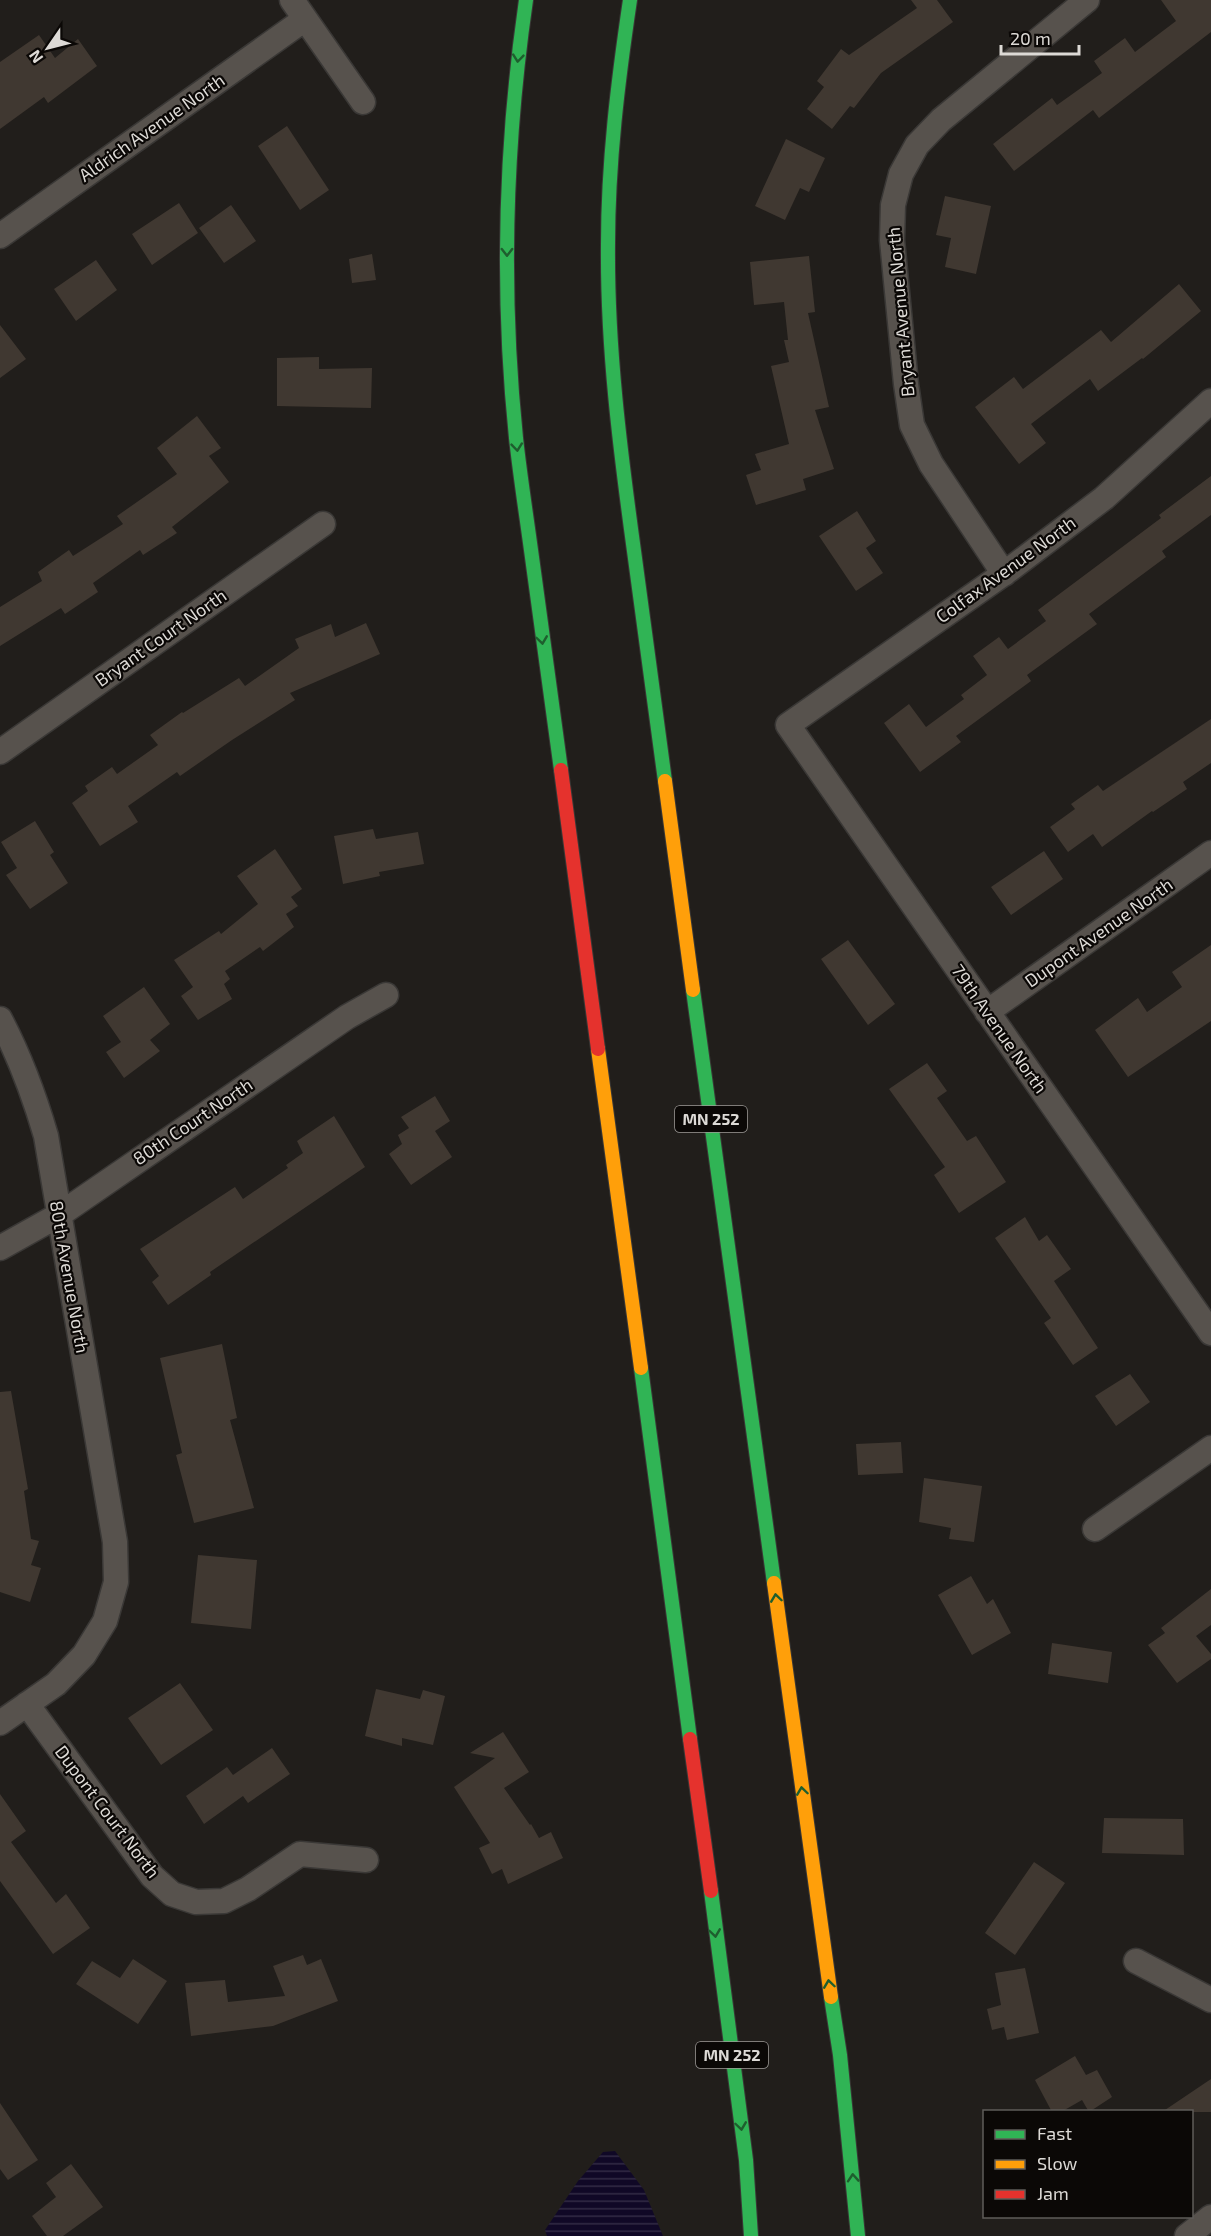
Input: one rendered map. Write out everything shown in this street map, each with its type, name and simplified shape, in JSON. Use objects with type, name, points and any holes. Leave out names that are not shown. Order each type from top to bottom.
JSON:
[{"type":"highway","name":"MN 252","points":[[526,0],[512,107],[507,197],[508,320],[516,438],[734,2065],[746,2160],[751,2236]]},
{"type":"highway","name":"MN 252","points":[[630,0],[621,51],[613,125],[609,204],[609,332],[618,430],[625,496],[657,716],[784,1660],[840,2055],[858,2236]]},
{"type":"street","name":"Bryant Avenue North","points":[[1004,574],[931,464],[912,425],[893,251],[893,206],[901,174],[917,145],[941,120],[1087,0]]},
{"type":"street","points":[[298,10],[363,102]]},
{"type":"street","name":"Aldrich Avenue North","points":[[0,236],[298,10]]},
{"type":"street","name":"Colfax Avenue North","points":[[788,725],[1004,574],[1104,498],[1211,400]]},
{"type":"street","name":"Bryant Court North","points":[[0,752],[323,524]]},
{"type":"street","name":"79th Avenue North","points":[[788,725],[1211,1333]]},
{"type":"street","name":"Dupont Avenue North","points":[[987,1012],[1211,853]]},
{"type":"street","name":"80th Court North","points":[[0,1248],[59,1215],[347,1017],[386,995]]},
{"type":"street","name":"80th Avenue North","points":[[0,1019],[17,1052],[33,1092],[46,1136],[115,1542],[116,1582],[105,1621],[84,1655],[56,1684],[27,1704]]},
{"type":"street","points":[[1095,1529],[1211,1448]]},
{"type":"street","points":[[0,1724],[27,1704]]},
{"type":"street","name":"Dupont Court North","points":[[27,1704],[152,1876],[172,1894],[196,1902],[224,1900],[248,1889],[300,1854],[366,1860]]},
{"type":"street","points":[[1136,1962],[1211,2000]]},
{"type":"street","points":[[1187,2236],[1211,2217]]},
{"type":"shaded area","points":[[615,2151],[644,2190],[663,2236],[547,2236],[545,2230],[578,2181],[603,2152]]},
{"type":"building","points":[[911,0],[937,0],[953,22],[881,73],[854,108],[850,106],[832,129],[807,109],[824,87],[817,81],[841,49],[849,55],[917,8]]},
{"type":"building","points":[[1161,0],[1211,0],[1211,32],[1099,118],[1093,110],[1014,171],[993,144],[1052,98],[1057,105],[1102,73],[1094,61],[1125,38],[1135,52],[1176,21]]},
{"type":"building","points":[[39,35],[55,58],[78,39],[97,66],[48,103],[44,97],[0,129],[0,62]]},
{"type":"building","points":[[287,126],[329,190],[300,210],[258,146]]},
{"type":"building","points":[[786,139],[825,158],[809,192],[800,188],[785,220],[755,206]]},
{"type":"building","points":[[945,196],[991,206],[976,274],[945,267],[951,238],[936,235]]},
{"type":"building","points":[[179,203],[198,233],[152,265],[132,234]]},
{"type":"building","points":[[231,205],[256,241],[224,263],[199,228]]},
{"type":"building","points":[[372,254],[376,280],[352,283],[349,259]]},
{"type":"building","points":[[809,256],[815,312],[808,313],[829,407],[815,410],[834,469],[803,479],[806,490],[756,505],[746,475],[761,470],[755,454],[789,444],[771,366],[789,362],[784,340],[788,340],[784,302],[754,305],[750,262]]},
{"type":"building","points":[[96,260],[117,290],[76,321],[54,289]]},
{"type":"building","points":[[1179,284],[1201,311],[1143,359],[1098,391],[1090,379],[1031,424],[1046,443],[1019,464],[975,407],[1014,377],[1023,389],[1101,330],[1111,342]]},
{"type":"building","points":[[0,325],[26,359],[0,378]]},
{"type":"building","points":[[319,357],[319,369],[372,368],[371,408],[277,406],[277,358]]},
{"type":"building","points":[[197,416],[221,448],[209,456],[229,482],[172,527],[177,533],[143,555],[140,550],[93,583],[98,592],[65,614],[61,608],[0,646],[0,607],[42,581],[38,572],[69,550],[73,556],[123,524],[117,516],[177,474],[157,448]]},
{"type":"building","points":[[1211,476],[1211,515],[1162,551],[1166,557],[1089,614],[1097,624],[1027,675],[1031,681],[956,736],[961,742],[920,772],[884,723],[909,704],[926,727],[964,699],[961,695],[987,675],[973,656],[999,637],[1008,649],[1046,621],[1038,610],[1161,518],[1159,515]]},
{"type":"building","points":[[857,511],[876,541],[866,548],[883,573],[856,591],[819,536]]},
{"type":"building","points":[[366,623],[380,654],[290,693],[295,700],[180,776],[177,772],[128,806],[138,822],[100,846],[72,803],[88,791],[85,786],[112,767],[117,774],[158,745],[150,735],[182,712],[239,678],[245,686],[299,648],[295,639],[331,624],[335,637]]},
{"type":"building","points":[[1211,719],[1211,763],[1183,782],[1187,789],[1102,847],[1093,834],[1068,852],[1050,827],[1075,809],[1071,804],[1098,785],[1103,791]]},
{"type":"building","points":[[35,821],[54,852],[50,855],[68,883],[30,909],[6,875],[17,868],[1,842]]},
{"type":"building","points":[[373,829],[376,839],[418,832],[424,864],[379,872],[380,876],[343,884],[334,836]]},
{"type":"building","points":[[275,849],[302,889],[291,897],[298,906],[286,914],[294,927],[263,951],[260,947],[225,971],[230,979],[224,984],[232,999],[198,1020],[181,996],[193,987],[174,960],[219,931],[221,934],[258,904],[237,876]]},
{"type":"building","points":[[1044,851],[1063,879],[1011,915],[991,887]]},
{"type":"building","points":[[848,940],[895,1004],[868,1025],[821,959]]},
{"type":"building","points":[[1211,945],[1211,1021],[1128,1077],[1095,1030],[1138,998],[1147,1012],[1182,987],[1172,972]]},
{"type":"building","points":[[144,987],[170,1024],[150,1040],[160,1051],[124,1078],[106,1052],[121,1042],[103,1016]]},
{"type":"building","points":[[927,1063],[947,1091],[937,1098],[967,1141],[976,1136],[1006,1182],[959,1213],[934,1175],[945,1167],[889,1089]]},
{"type":"building","points":[[435,1096],[450,1121],[435,1131],[452,1157],[411,1185],[389,1154],[402,1144],[398,1135],[409,1128],[401,1117]]},
{"type":"building","points":[[334,1116],[365,1167],[210,1272],[211,1275],[168,1305],[152,1282],[159,1276],[140,1249],[235,1187],[243,1199],[288,1168],[286,1165],[303,1153],[297,1141]]},
{"type":"building","points":[[1025,1217],[1039,1241],[1047,1235],[1071,1269],[1054,1281],[1098,1348],[1073,1365],[1044,1323],[1051,1318],[995,1238]]},
{"type":"building","points":[[222,1344],[237,1418],[230,1420],[254,1508],[194,1523],[176,1455],[182,1453],[160,1358]]},
{"type":"building","points":[[1130,1374],[1150,1402],[1116,1426],[1095,1396]]},
{"type":"building","points":[[11,1391],[28,1489],[24,1491],[31,1539],[39,1541],[31,1565],[41,1568],[30,1602],[0,1592],[0,1392]]},
{"type":"building","points":[[901,1442],[903,1473],[858,1475],[856,1444]]},
{"type":"building","points":[[924,1478],[982,1486],[974,1542],[949,1539],[951,1528],[919,1522]]},
{"type":"building","points":[[198,1555],[257,1560],[251,1629],[191,1623]]},
{"type":"building","points":[[971,1576],[987,1604],[993,1599],[1011,1633],[972,1655],[938,1595]]},
{"type":"building","points":[[1211,1589],[1211,1625],[1196,1636],[1211,1654],[1211,1659],[1177,1683],[1148,1645],[1165,1633],[1161,1628]]},
{"type":"building","points":[[1052,1643],[1112,1652],[1108,1683],[1048,1674]]},
{"type":"building","points":[[180,1683],[213,1730],[161,1765],[128,1718]]},
{"type":"building","points":[[376,1689],[420,1699],[423,1690],[445,1696],[433,1745],[402,1738],[402,1746],[365,1736]]},
{"type":"building","points":[[503,1732],[529,1772],[504,1788],[539,1838],[551,1832],[563,1858],[508,1884],[502,1869],[492,1874],[479,1848],[490,1843],[454,1787],[495,1758],[470,1753]]},
{"type":"building","points":[[272,1748],[290,1774],[248,1803],[243,1796],[204,1824],[186,1796],[227,1767],[233,1775]]},
{"type":"building","points":[[0,1794],[26,1831],[11,1842],[56,1903],[66,1894],[90,1928],[53,1954],[0,1881]]},
{"type":"building","points":[[1104,1818],[1183,1819],[1184,1855],[1102,1853]]},
{"type":"building","points":[[1034,1862],[1065,1883],[1015,1955],[985,1933]]},
{"type":"building","points":[[303,1955],[307,1965],[321,1959],[338,2001],[273,2026],[191,2036],[185,1983],[225,1980],[228,2002],[285,1996],[273,1966]]},
{"type":"building","points":[[133,1959],[167,1981],[138,2024],[76,1984],[92,1961],[120,1978]]},
{"type":"building","points":[[1025,1968],[1039,2033],[1007,2040],[1004,2027],[992,2030],[987,2009],[1001,2005],[995,1973]]},
{"type":"building","points":[[1075,2056],[1086,2075],[1097,2070],[1112,2097],[1092,2110],[1088,2110],[1082,2100],[1064,2110],[1051,2110],[1035,2080]]},
{"type":"building","points":[[1211,2079],[1211,2112],[1165,2110]]},
{"type":"building","points":[[0,2103],[38,2160],[8,2180],[0,2169]]},
{"type":"building","points":[[71,2164],[103,2207],[63,2236],[47,2236],[32,2216],[56,2197],[46,2183]]},
{"type":"traffic: fast","points":[[526,0],[513,109],[508,219],[508,328],[518,452],[561,770]]},
{"type":"traffic: fast","points":[[630,0],[612,152],[608,283],[615,398],[665,781]]},
{"type":"traffic: fast","points":[[693,990],[774,1583]]},
{"type":"traffic: fast","points":[[641,1368],[690,1739]]},
{"type":"traffic: fast","points":[[711,1891],[746,2160],[751,2236]]},
{"type":"traffic: fast","points":[[831,1997],[840,2055],[858,2236]]},
{"type":"traffic: slow","points":[[665,781],[693,990]]},
{"type":"traffic: slow","points":[[598,1049],[641,1368]]},
{"type":"traffic: slow","points":[[774,1583],[831,1997]]},
{"type":"traffic: jam","points":[[561,770],[598,1049]]},
{"type":"traffic: jam","points":[[690,1739],[711,1891]]}]
